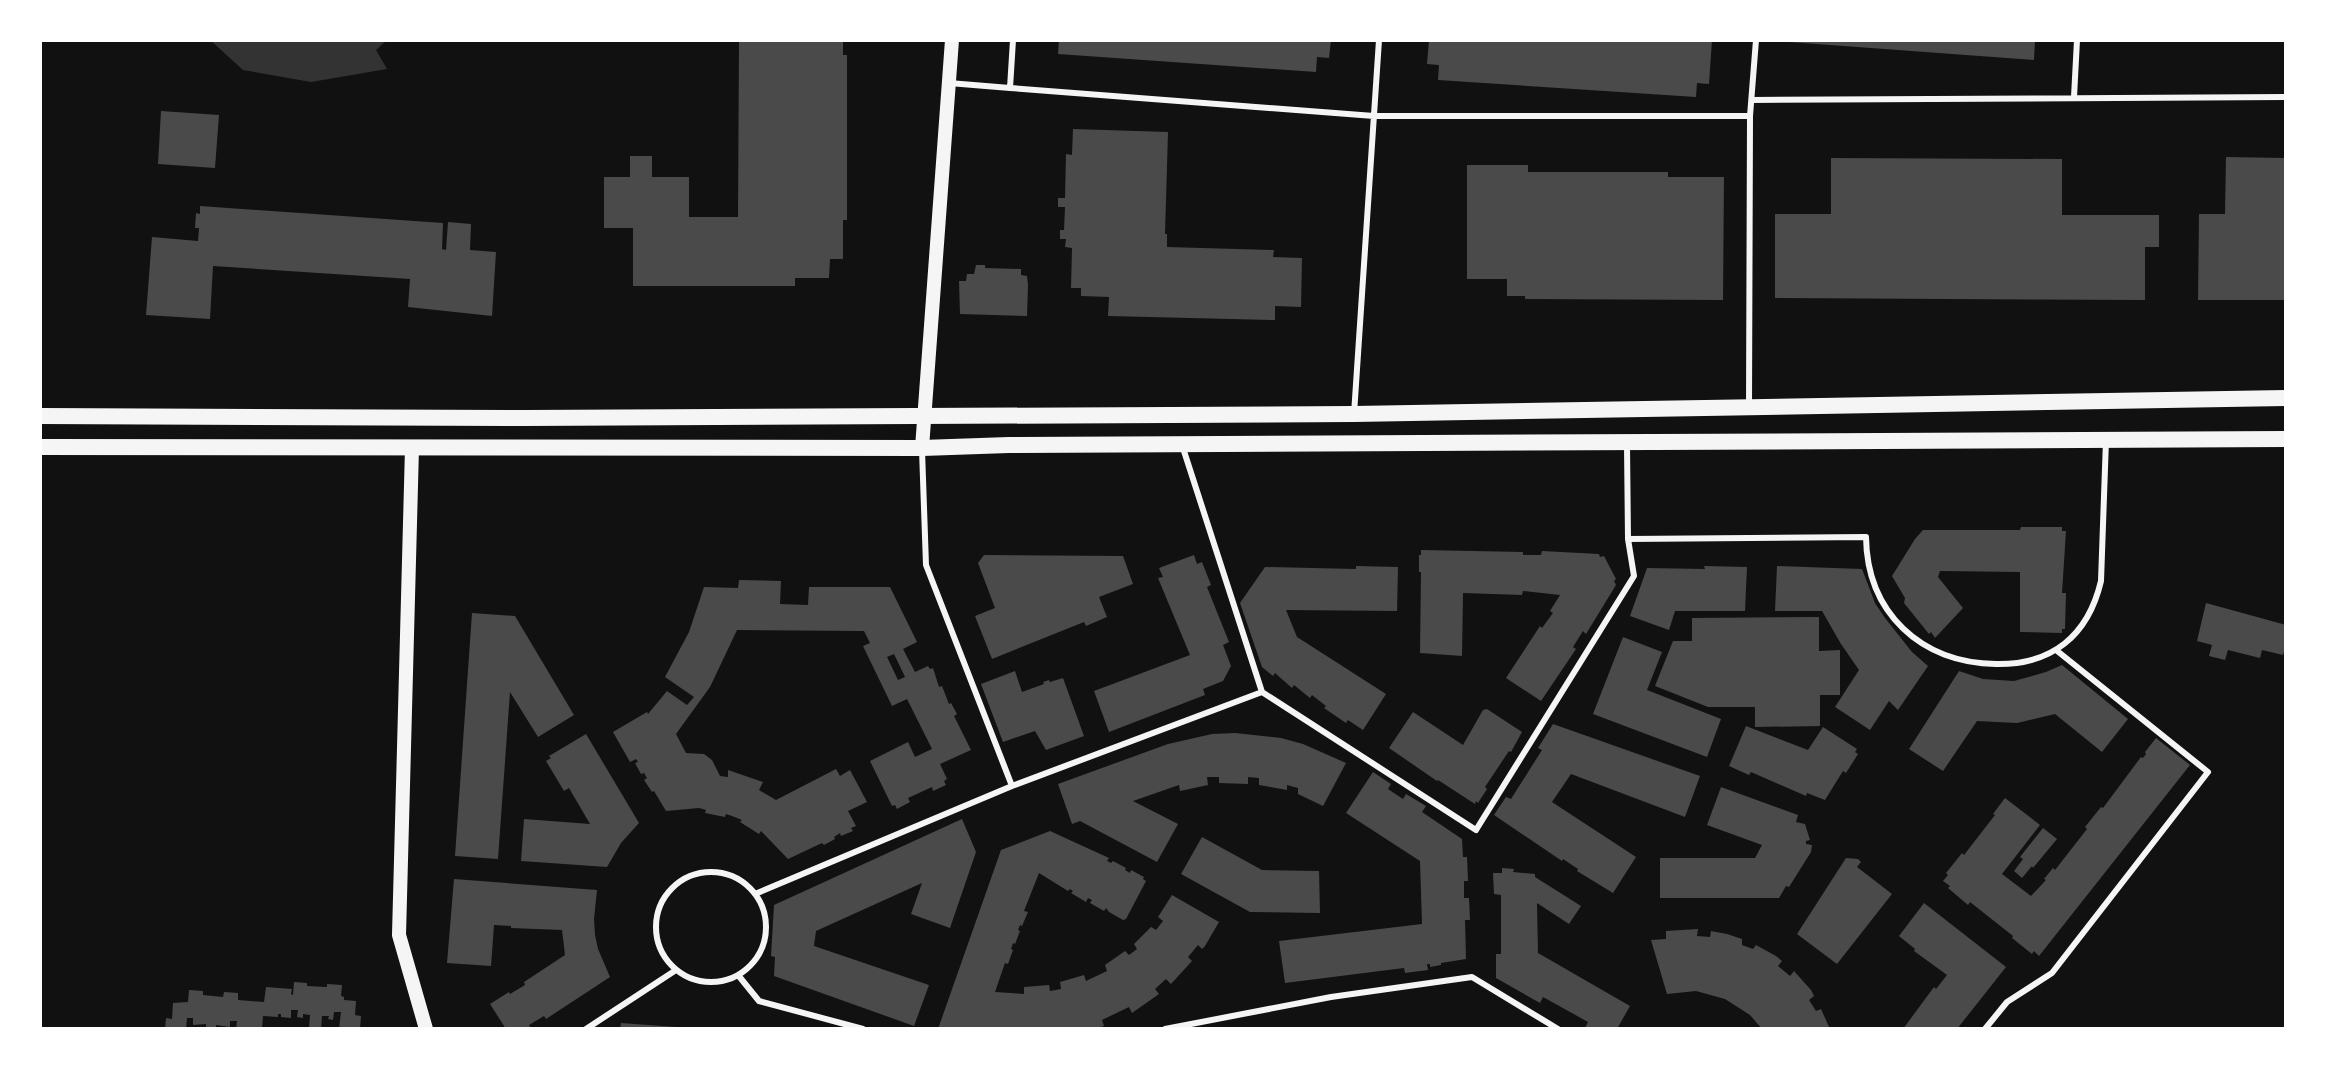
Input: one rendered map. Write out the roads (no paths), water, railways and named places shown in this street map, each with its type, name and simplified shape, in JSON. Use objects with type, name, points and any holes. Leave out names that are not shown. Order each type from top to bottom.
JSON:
[{"type":"main road","points":[[40,416],[539,418],[1354,414],[2286,398]]},
{"type":"main road","points":[[40,447],[922,448],[2286,439]]},
{"type":"street","points":[[922,448],[952,40]]},
{"type":"street","points":[[412,448],[399,935],[426,1029]]},
{"type":"lane","points":[[1010,88],[1013,40]]},
{"type":"lane","points":[[1354,414],[1379,40]]},
{"type":"lane","points":[[1749,407],[1750,116],[1756,40]]},
{"type":"lane","points":[[2074,97],[2077,40]]},
{"type":"lane","points":[[949,83],[1374,116],[1750,116]]},
{"type":"lane","points":[[1752,100],[2286,97]]},
{"type":"lane","points":[[1628,539],[1866,537],[1869,568],[1883,603],[1907,633],[1939,654],[1977,664],[2028,662],[2056,650],[2080,630],[2097,598],[2102,563],[2106,440]]},
{"type":"lane","points":[[1182,445],[1262,692],[1476,830],[1634,576],[1628,539],[1627,442]]},
{"type":"lane","points":[[922,448],[926,565],[1012,786]]},
{"type":"lane","points":[[1985,1029],[2007,1002],[2052,973],[2208,772],[2056,650]]},
{"type":"lane","points":[[755,894],[1012,786],[1262,692]]},
{"type":"lane","points":[[708,873],[734,878],[755,894],[765,918],[763,945],[749,967],[726,980],[699,981],[676,970],[666,960],[656,936],[658,910],[672,888],[695,875],[708,873]]},
{"type":"lane","points":[[586,1029],[676,970]]},
{"type":"lane","points":[[738,975],[759,1001],[863,1029]]},
{"type":"lane","points":[[1165,1029],[1331,997],[1472,977],[1558,1029]]}]
